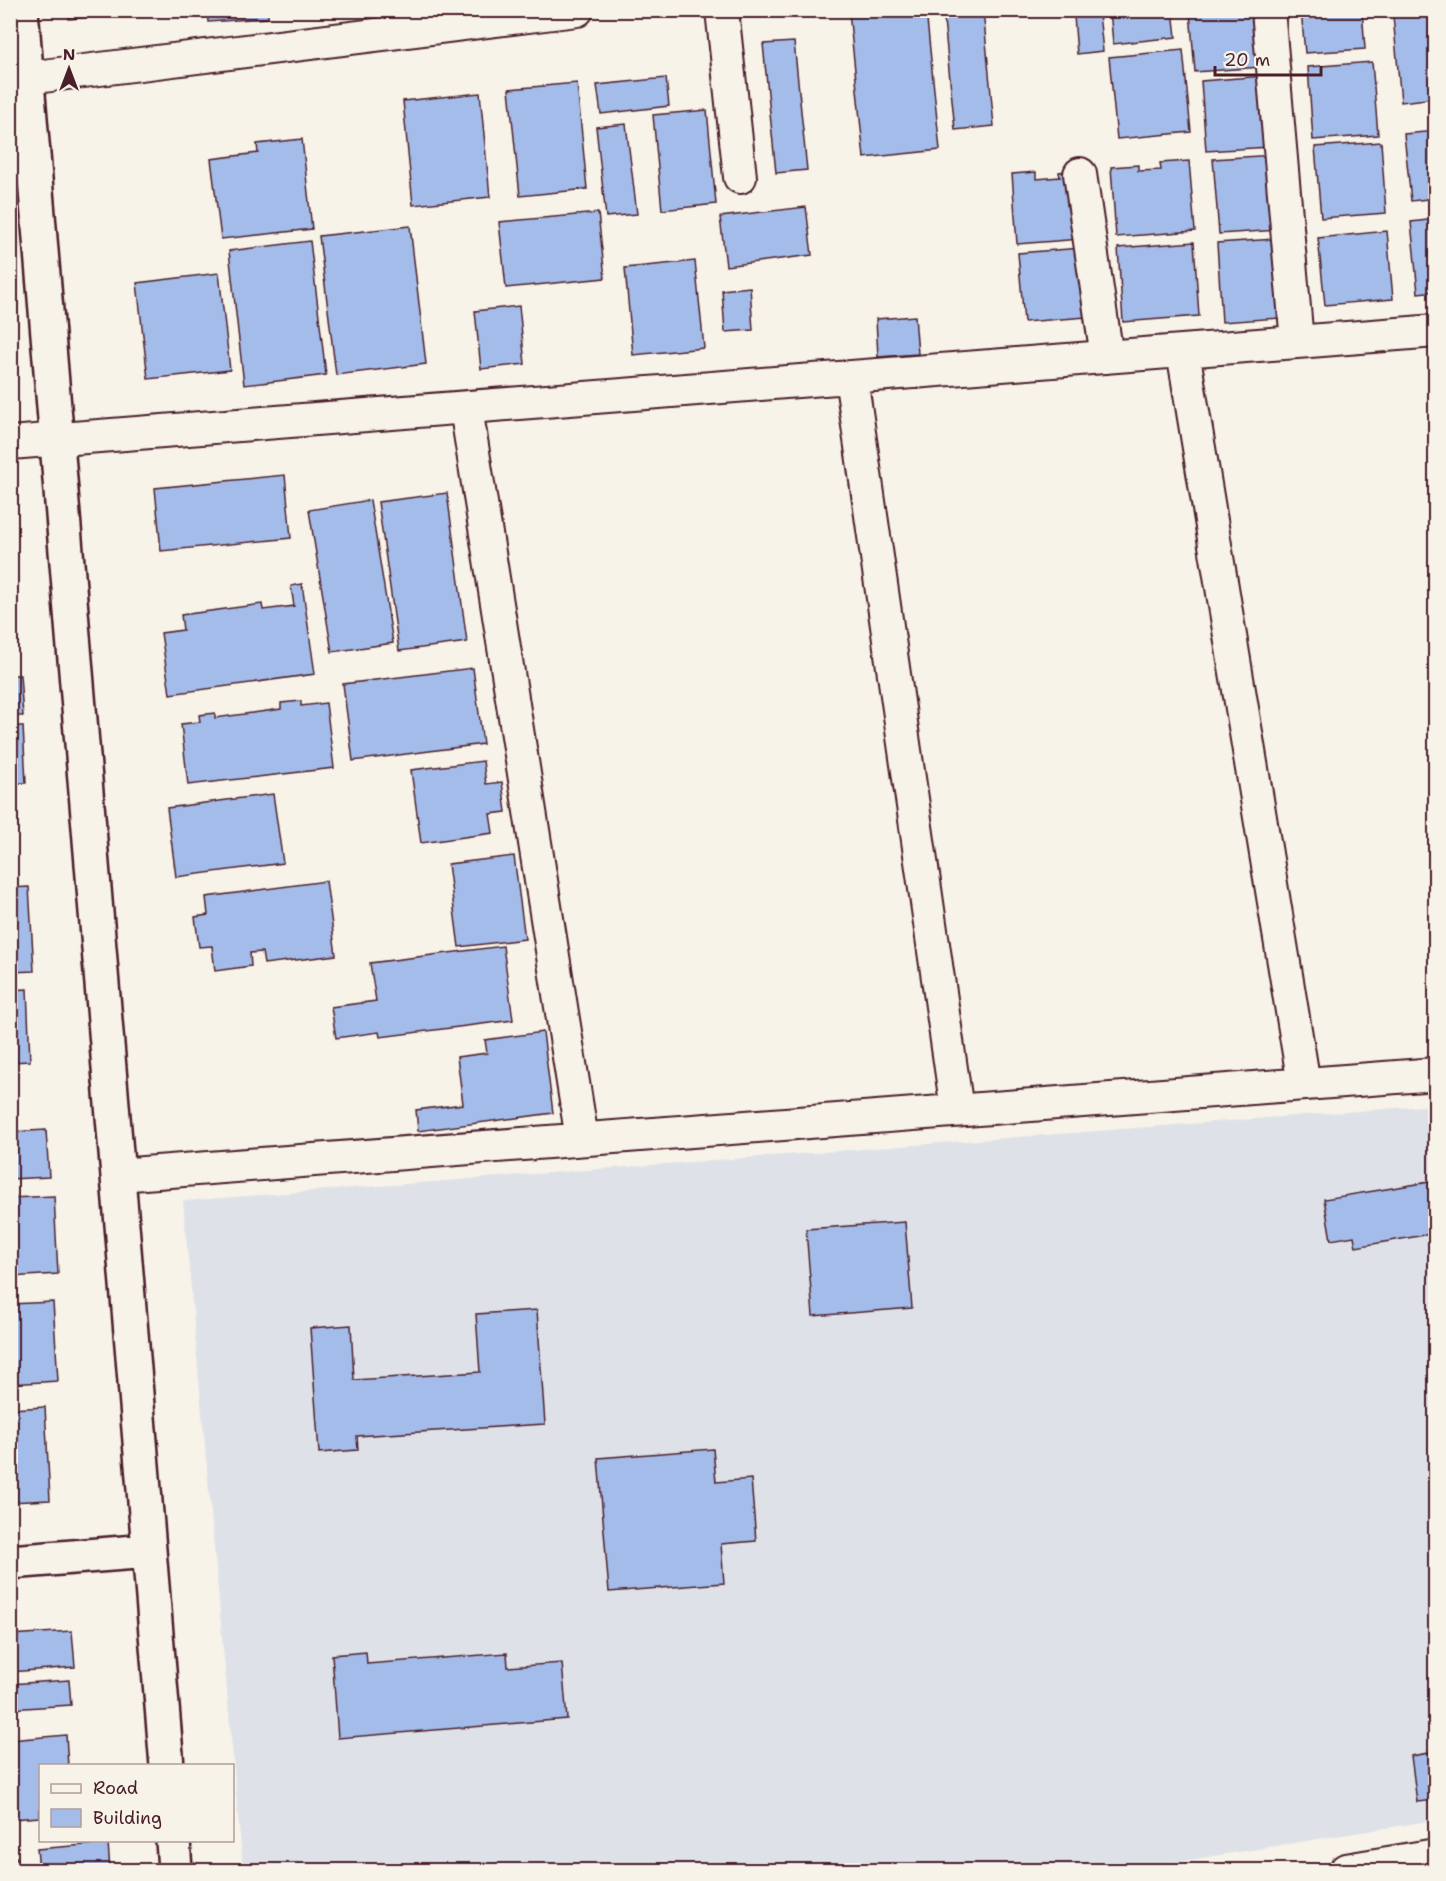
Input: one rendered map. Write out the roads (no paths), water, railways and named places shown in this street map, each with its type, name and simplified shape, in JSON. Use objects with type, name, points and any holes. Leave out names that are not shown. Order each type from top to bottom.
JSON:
[{"type":"street","points":[[21,10],[167,1764]]},
{"type":"street","points":[[27,78],[577,10]]},
{"type":"street","points":[[722,10],[740,177]]},
{"type":"street","points":[[1268,10],[1297,342]]},
{"type":"street","points":[[1080,174],[1107,357]]},
{"type":"street","points":[[10,443],[1436,331]]},
{"type":"street","points":[[1183,351],[1304,1084]]},
{"type":"street","points":[[851,377],[957,1110]]},
{"type":"street","points":[[466,408],[582,1139]]},
{"type":"street","points":[[118,1175],[1436,1074]]},
{"type":"street","points":[[10,1562],[149,1551]]},
{"type":"street","points":[[173,1842],[175,1870]]},
{"type":"street","points":[[1346,1870],[1388,1867],[1436,1856]]}]
